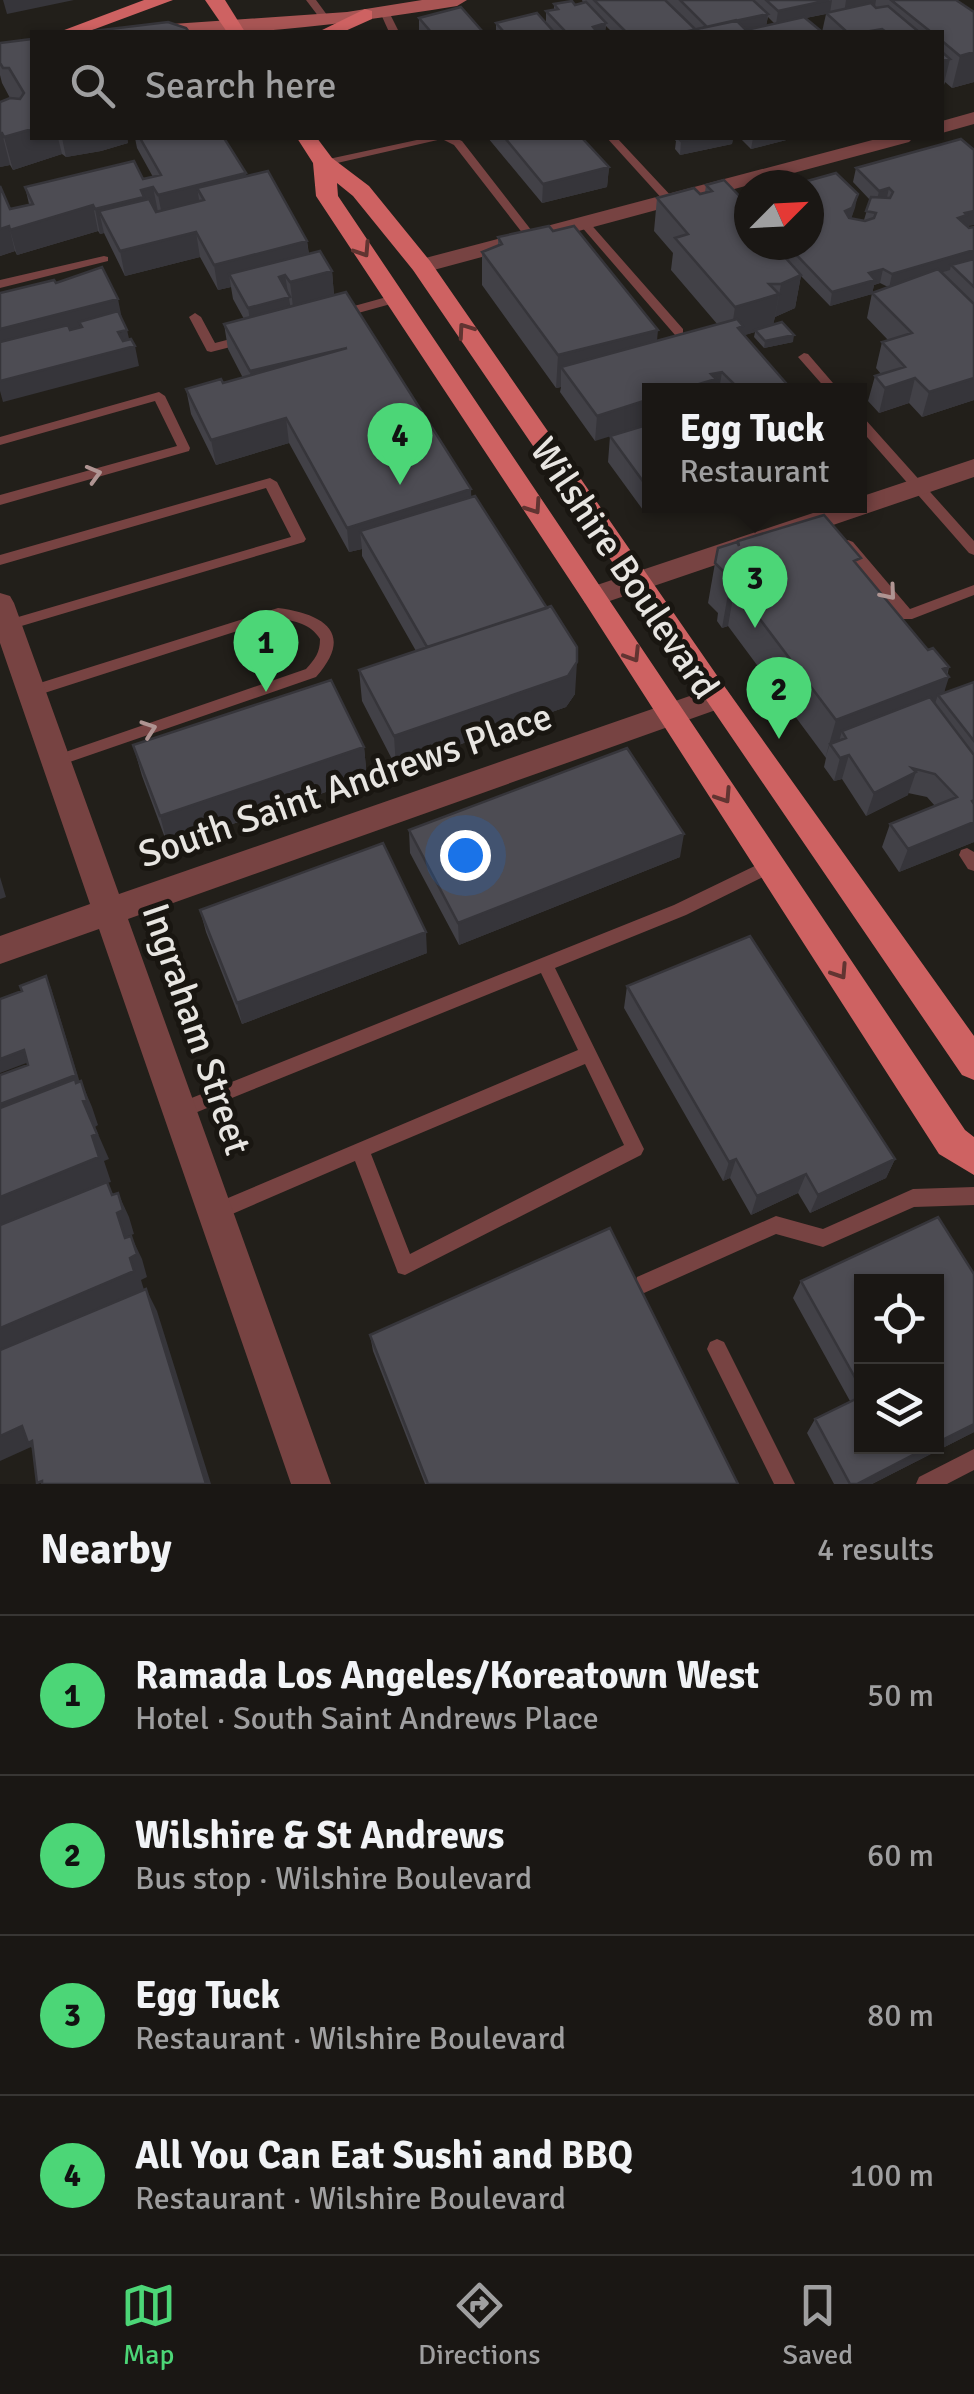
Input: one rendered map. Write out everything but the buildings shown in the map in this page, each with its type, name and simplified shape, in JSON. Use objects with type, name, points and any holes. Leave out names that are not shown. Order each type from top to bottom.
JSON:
[{"type":"main road","points":[[75,30],[162,0]]},
{"type":"main road","points":[[215,0],[234,30],[327,26],[457,0]]},
{"type":"main road","name":"Wilshire Boulevard","points":[[307,140],[324,164],[361,190],[422,266],[717,698],[964,1030],[974,1064]]},
{"type":"main road","name":"Wilshire Boulevard","points":[[324,164],[327,196],[394,299],[595,596],[952,1142],[974,1158]]},
{"type":"street","points":[[944,126],[974,118]]},
{"type":"street","points":[[422,266],[894,140]]},
{"type":"street","points":[[867,505],[974,468]]},
{"type":"street","points":[[595,596],[842,513]]},
{"type":"street","name":"Ingraham Street","points":[[4,614],[311,1484]]},
{"type":"street","name":"South Saint Andrews Place","points":[[0,950],[717,698]]},
{"type":"lane","points":[[310,0],[327,26]]},
{"type":"lane","points":[[375,14],[392,30]]},
{"type":"lane","points":[[324,164],[429,140]]},
{"type":"lane","points":[[453,140],[531,237]]},
{"type":"lane","points":[[614,140],[669,200]]},
{"type":"lane","points":[[584,223],[679,332]]},
{"type":"lane","points":[[0,284],[104,258]]},
{"type":"lane","points":[[326,317],[394,299]]},
{"type":"lane","points":[[194,317],[212,348],[269,333]]},
{"type":"lane","points":[[804,358],[827,383]]},
{"type":"lane","points":[[0,442],[160,396],[184,448],[0,500]]},
{"type":"lane","points":[[867,429],[974,550]]},
{"type":"lane","points":[[0,560],[270,482],[299,538],[4,614]]},
{"type":"lane","points":[[827,518],[907,615],[974,590]]},
{"type":"lane","points":[[32,692],[278,613],[317,622],[325,633],[328,649],[322,663],[310,673],[56,760]]},
{"type":"lane","points":[[180,1110],[680,910],[770,866]]},
{"type":"lane","points":[[360,1150],[405,1266],[635,1149],[545,964]]},
{"type":"lane","points":[[216,1212],[588,1054]]},
{"type":"lane","points":[[644,1284],[776,1226],[823,1238],[914,1198],[974,1196]]},
{"type":"lane","points":[[717,1349],[785,1484]]},
{"type":"lane","points":[[926,1484],[974,1459]]},
{"type":"place","name":"All You Can Eat Sushi and BBQ","points":[[400,485]]},
{"type":"place","name":"Egg Tuck","points":[[755,628]]},
{"type":"place","name":"Ramada Los Angeles/Koreatown West","points":[[266,692]]},
{"type":"place","name":"Wilshire & St Andrews","points":[[779,739]]}]
